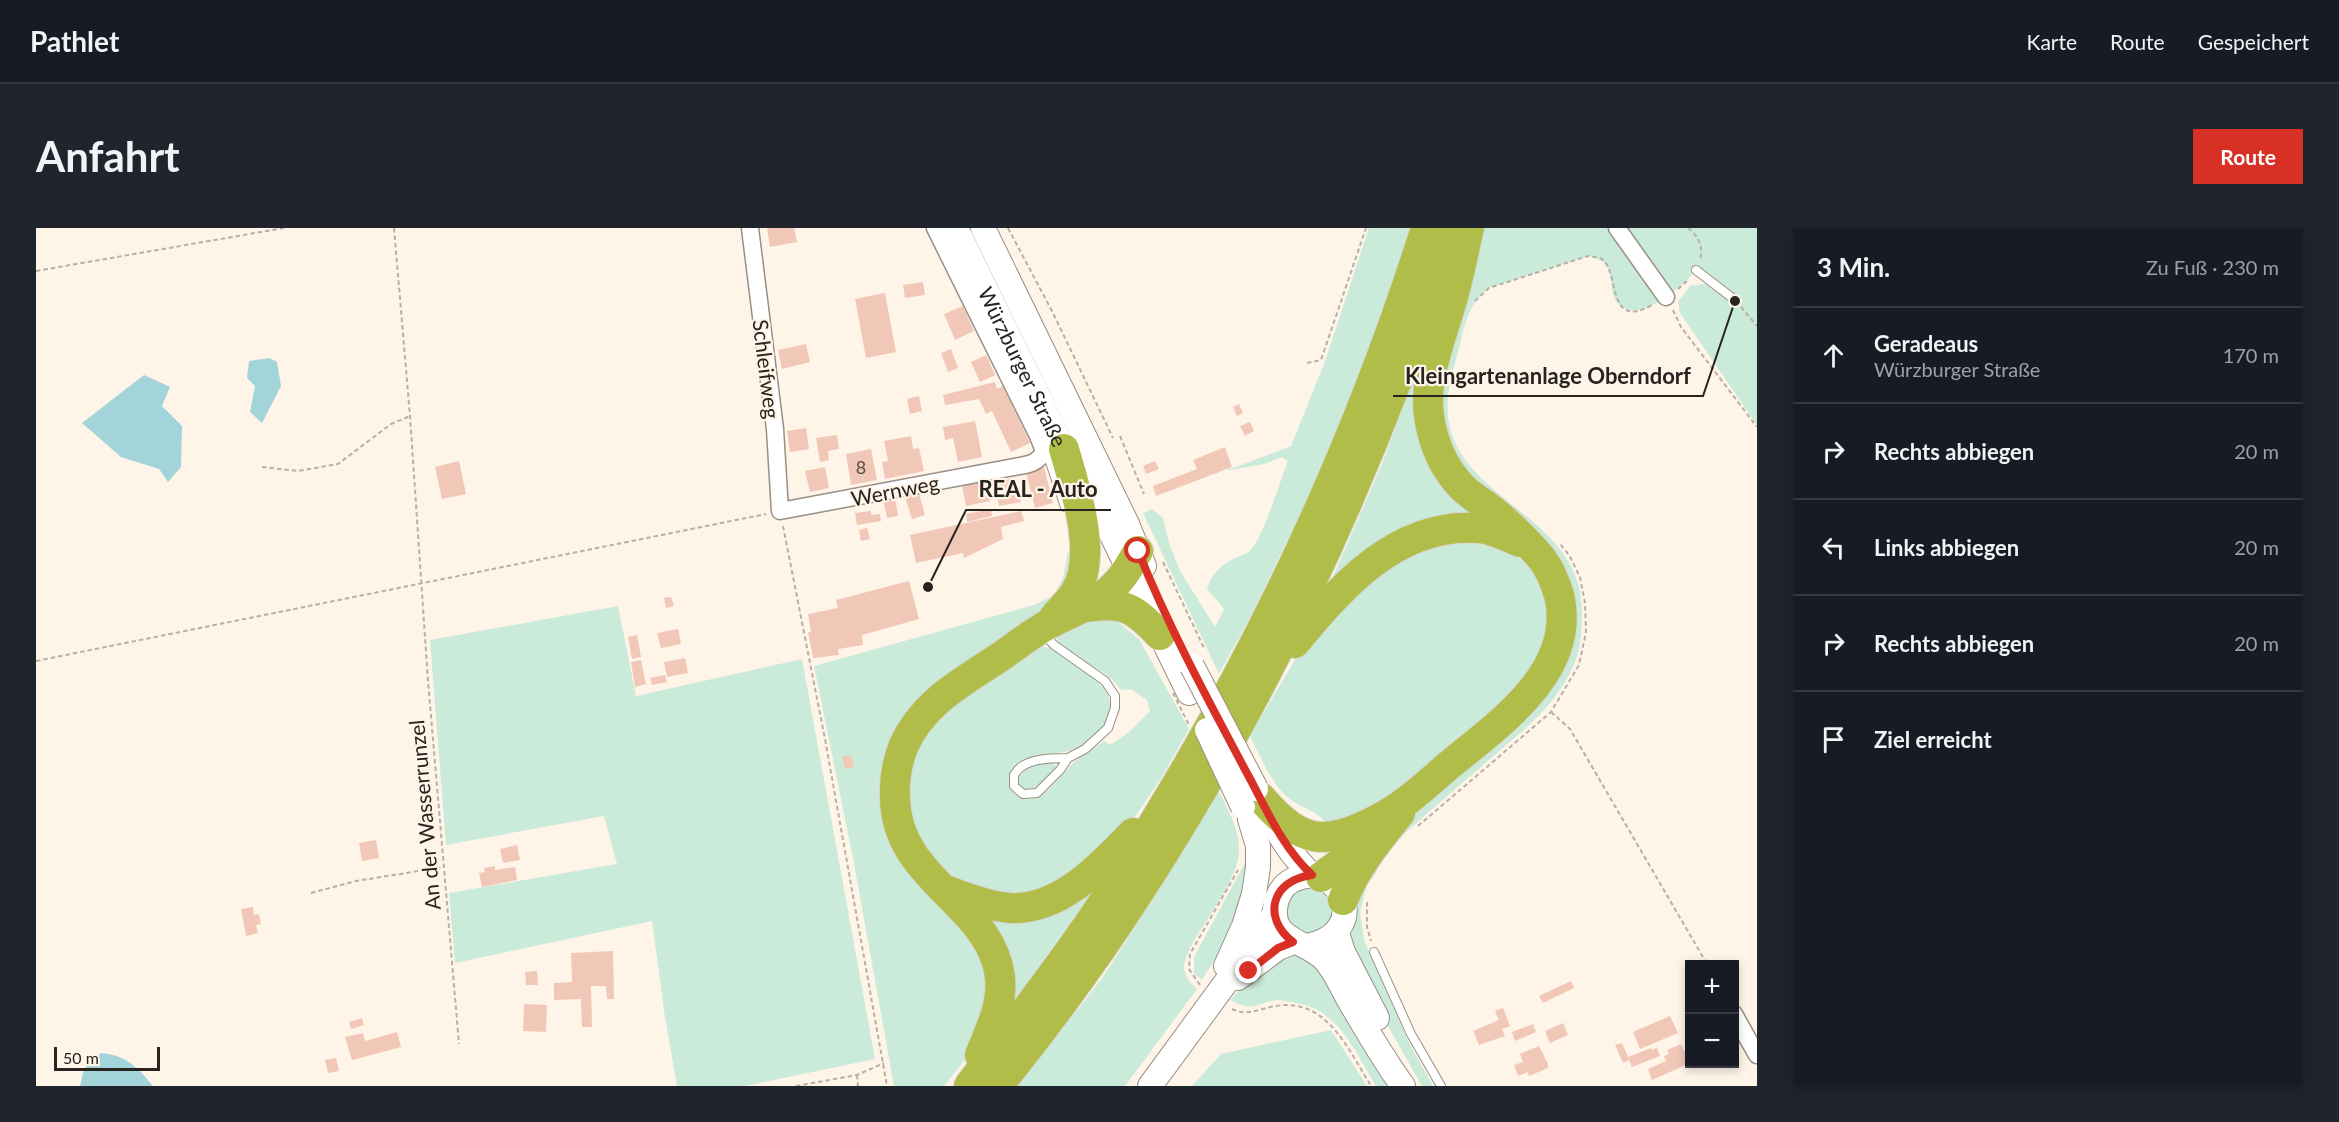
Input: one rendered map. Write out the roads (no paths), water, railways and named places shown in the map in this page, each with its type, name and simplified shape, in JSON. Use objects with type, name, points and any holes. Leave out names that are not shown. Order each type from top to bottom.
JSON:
[{"type":"highway","points":[[969,1086],[1115,885],[1173,792],[1264,627],[1314,521],[1385,349],[1426,228]]},
{"type":"highway","points":[[998,1086],[1090,965],[1151,872],[1193,804],[1257,690],[1308,591],[1352,492],[1408,355],[1451,228]]},
{"type":"highway","points":[[1469,228],[1450,308],[1434,353],[1429,376],[1427,400],[1431,429],[1440,459],[1461,487],[1497,514],[1543,543]]},
{"type":"highway","points":[[1054,450],[1079,502],[1085,540],[1081,599]]},
{"type":"highway","points":[[1257,690],[1337,593],[1354,577],[1388,552],[1420,536],[1451,529],[1477,528],[1543,543]]},
{"type":"highway","points":[[1316,876],[1342,862],[1384,817],[1510,715],[1537,684],[1553,658],[1561,633],[1562,608],[1555,580],[1543,560],[1543,543]]},
{"type":"highway","points":[[969,1086],[998,1012],[1000,978],[996,959],[980,929],[939,888],[912,855],[899,828],[895,808],[894,785],[897,764],[914,725],[944,694],[1044,627],[1081,599],[1104,569],[1138,565]]},
{"type":"highway","points":[[1081,599],[1122,605],[1142,616],[1160,635]]},
{"type":"highway","points":[[939,888],[985,904],[1012,908],[1034,905],[1063,894],[1096,871],[1173,792]]},
{"type":"highway","points":[[1343,900],[1347,889],[1369,853],[1417,792]]},
{"type":"highway","points":[[1252,803],[1291,828],[1312,837],[1341,836],[1384,817]]},
{"type":"main road","name":"Würzburger Straße","points":[[956,228],[1054,450],[1085,480],[1138,565],[1187,673],[1252,803],[1280,874],[1280,891]]},
{"type":"main road","name":"Würzburger Straße","points":[[993,232],[1075,419],[1127,524],[1160,635],[1187,673]]},
{"type":"main road","name":"Würzburger Straße","points":[[1252,803],[1297,861],[1316,876]]},
{"type":"main road","points":[[1215,994],[1228,958],[1244,926],[1254,894],[1258,846],[1252,803]]},
{"type":"main road","points":[[1215,994],[1278,948],[1300,944],[1324,943],[1337,933],[1344,916],[1343,900],[1331,882],[1316,876],[1300,877],[1289,882],[1280,891],[1275,902],[1274,914],[1277,925],[1284,935],[1300,944],[1325,960],[1388,1066],[1403,1086]]},
{"type":"main road","points":[[1150,1086],[1274,914]]},
{"type":"main road","points":[[1337,933],[1343,952],[1398,1059],[1408,1086]]},
{"type":"street","name":"Schleifweg","points":[[750,228],[775,429],[780,511]]},
{"type":"street","points":[[935,228],[1038,436],[1054,450]]},
{"type":"street","points":[[1617,228],[1665,297]]},
{"type":"street","name":"Wernweg","points":[[780,511],[1034,463],[1054,450]]},
{"type":"street","points":[[1739,1023],[1757,1055]]},
{"type":"lane","points":[[1696,270],[1735,300]]},
{"type":"lane","points":[[1054,450],[1050,462],[1068,515]]},
{"type":"lane","points":[[1044,627],[1054,645],[1105,681],[1115,696],[1115,708],[1108,728],[1085,749],[1068,758],[1049,758],[1023,766],[1014,775],[1014,786],[1023,794],[1037,793],[1060,770],[1068,758]]},
{"type":"lane","points":[[1374,952],[1411,1034],[1440,1086]]},
{"type":"water","points":[[269,358],[277,362],[281,386],[262,423],[250,412],[255,386],[247,378],[249,361]]},
{"type":"water","points":[[144,375],[170,387],[162,406],[182,426],[181,467],[168,482],[159,469],[121,457],[82,423]]},
{"type":"water","points":[[101,1053],[118,1056],[131,1064],[153,1086],[80,1086],[84,1069]]},
{"type":"place","name":"Kleingartenanlage Oberndorf","points":[[1735,301]]},
{"type":"place","name":"REAL - Auto","points":[[928,587]]}]
